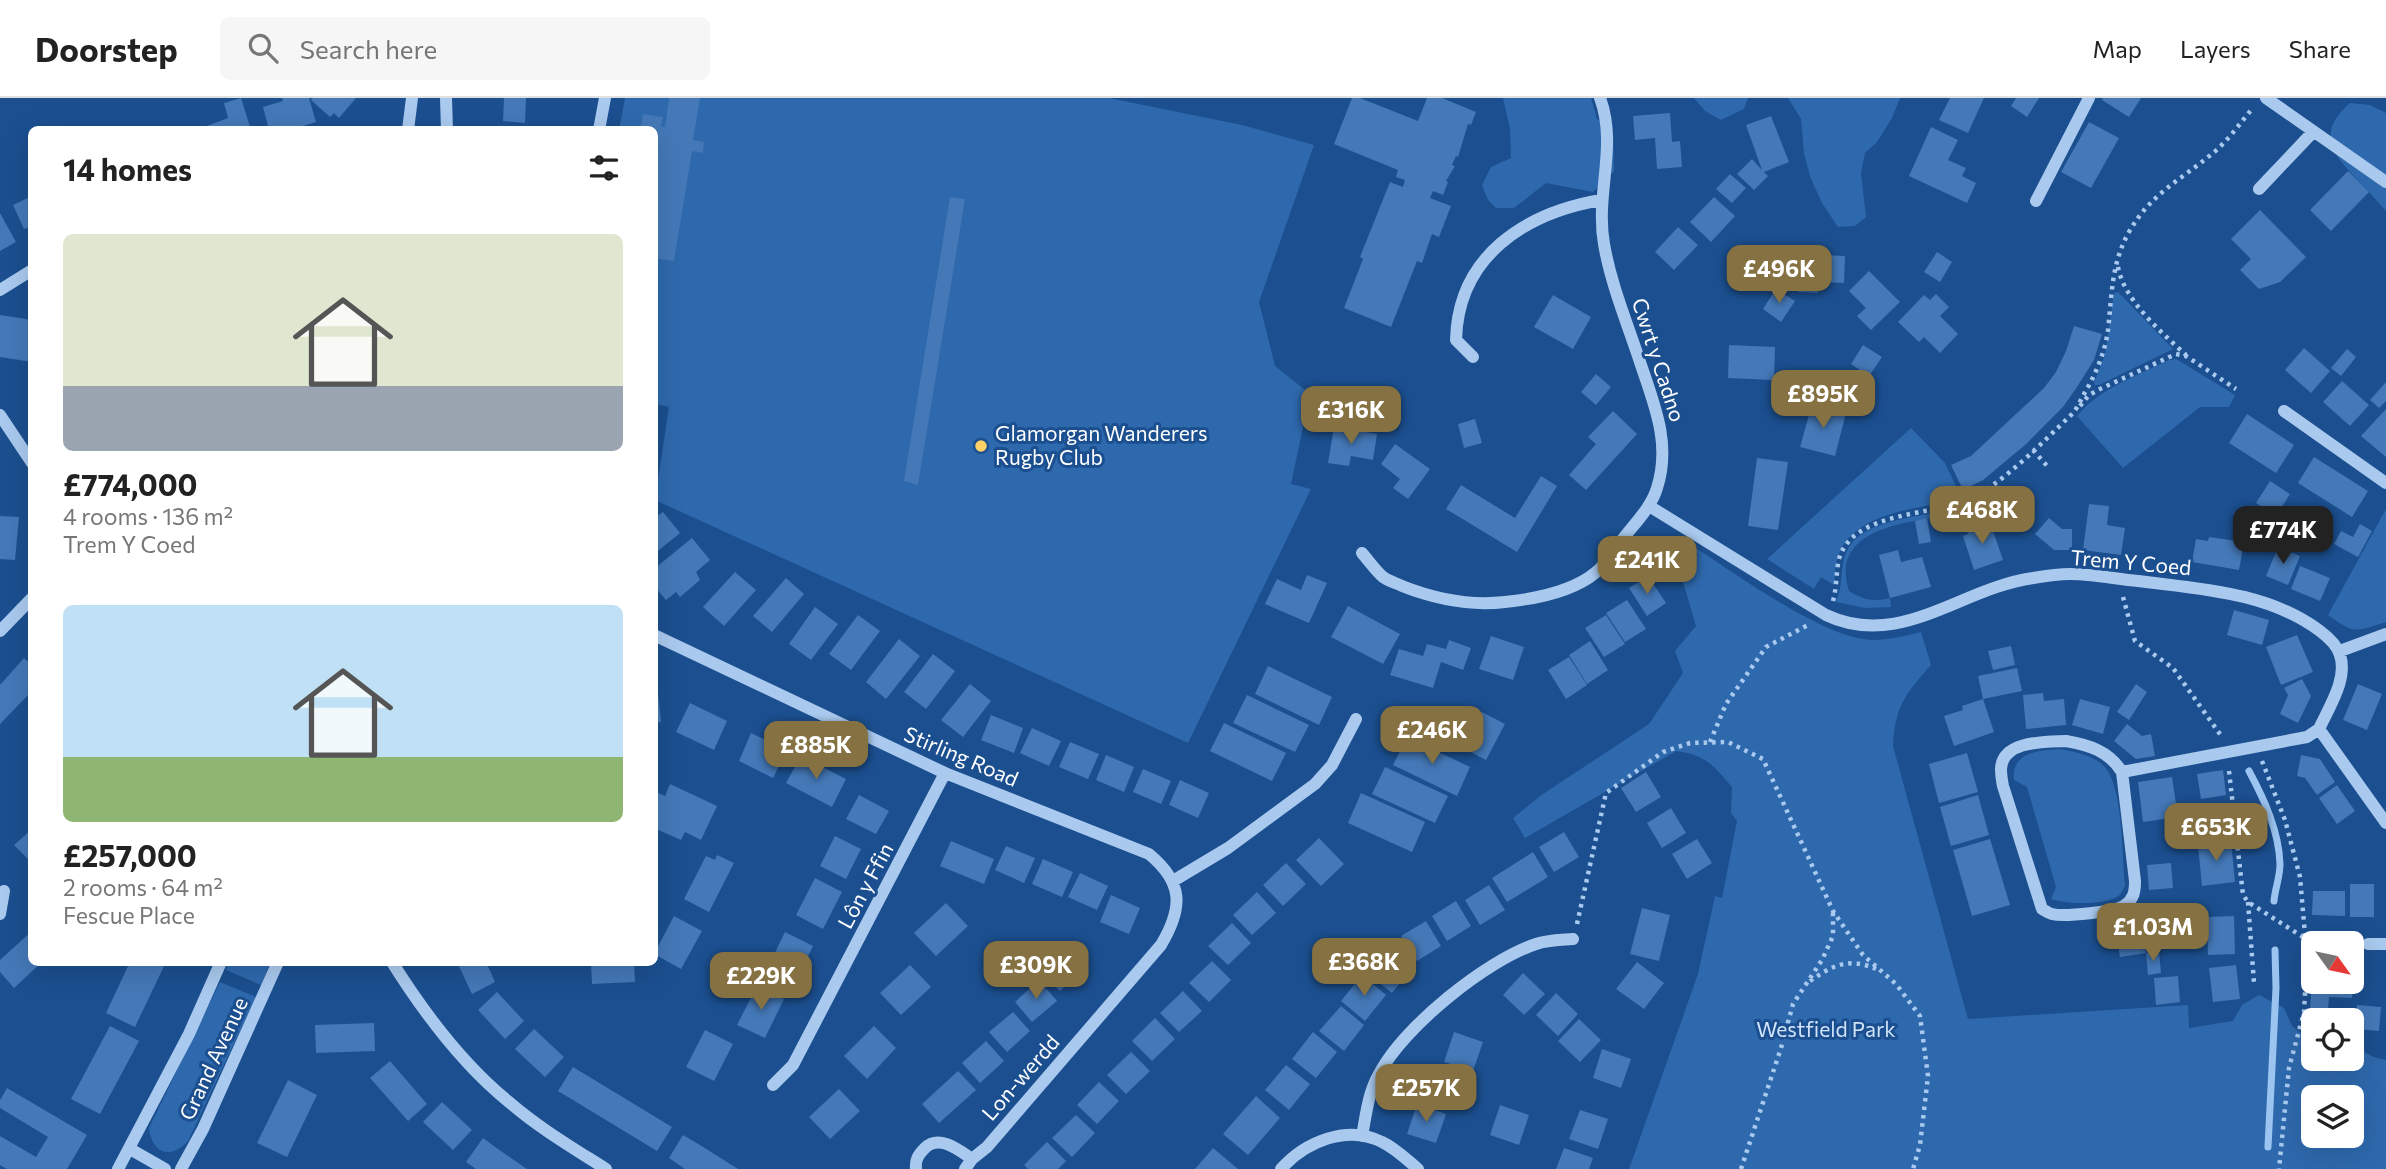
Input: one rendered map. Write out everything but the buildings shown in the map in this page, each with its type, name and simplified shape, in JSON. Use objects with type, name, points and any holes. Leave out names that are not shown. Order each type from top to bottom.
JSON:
[{"type":"street","points":[[408,126],[412,98]]},
{"type":"street","points":[[446,98],[447,126]]},
{"type":"street","points":[[600,126],[604,98]]},
{"type":"street","name":"Cwrt y Cadno","points":[[1362,553],[1384,578],[1447,600],[1476,603],[1514,601],[1549,594],[1574,585],[1595,573],[1648,506],[1657,490],[1663,440],[1658,413],[1607,261],[1600,216],[1609,132],[1600,98]]},
{"type":"street","points":[[2036,201],[2089,98]]},
{"type":"street","points":[[2274,100],[2313,132],[2386,182]]},
{"type":"street","points":[[2259,189],[2313,132]]},
{"type":"street","points":[[1473,357],[1456,340],[1457,315],[1474,274],[1503,239],[1542,216],[1601,200]]},
{"type":"street","points":[[0,290],[28,272]]},
{"type":"street","points":[[2284,411],[2386,484]]},
{"type":"street","points":[[0,415],[28,458]]},
{"type":"street","name":"Trem Y Coed","points":[[1648,506],[1826,615],[1856,626],[1897,624],[2016,581],[2071,574],[2204,589],[2262,601],[2308,623],[2329,638],[2340,651]]},
{"type":"street","points":[[0,631],[28,602]]},
{"type":"street","points":[[2122,772],[2307,737],[2319,729],[2339,684],[2343,667],[2340,651],[2386,634]]},
{"type":"street","name":"Stirling Road","points":[[658,637],[945,773],[1149,854],[1162,865],[1173,881]]},
{"type":"street","points":[[1173,881],[1228,848],[1315,784],[1332,765],[1356,719]]},
{"type":"street","points":[[2319,729],[2386,823]]},
{"type":"street","points":[[2066,741],[2098,749],[2117,764],[2122,772],[2135,893],[2126,904],[2117,909],[2051,914],[2042,909],[2003,786],[2000,767],[2006,755],[2019,747],[2036,742],[2066,741]]},
{"type":"street","name":"Lôn y Ffin","points":[[772,1085],[793,1065],[945,773]]},
{"type":"street","name":"Lon-werdd","points":[[969,1164],[987,1147],[1161,945],[1173,925],[1178,905],[1173,881]]},
{"type":"street","points":[[0,914],[4,891]]},
{"type":"street","points":[[1362,1136],[1370,1094],[1379,1073],[1428,1015],[1472,979],[1519,951],[1537,944],[1573,939]]},
{"type":"street","points":[[2368,944],[2386,944]]},
{"type":"street","name":"Grand Avenue","points":[[118,1169],[189,1034],[219,966]]},
{"type":"street","name":"Grand Avenue","points":[[181,1169],[203,1129],[276,966]]},
{"type":"street","points":[[394,966],[430,1017],[480,1076],[542,1128],[606,1169]]},
{"type":"street","points":[[1281,1169],[1295,1154],[1312,1144],[1332,1138],[1362,1136],[1380,1140],[1418,1169]]},
{"type":"street","points":[[916,1169],[918,1155],[929,1144],[941,1142],[954,1147],[969,1164]]},
{"type":"street","points":[[130,1149],[165,1169]]},
{"type":"path","points":[[2074,413],[2095,375],[2104,348],[2110,293],[2117,262],[2129,232],[2146,208],[2169,185],[2215,152],[2254,107]]},
{"type":"path","points":[[2117,262],[2120,281],[2127,293],[2186,356],[2236,389]]},
{"type":"path","points":[[1710,742],[1726,704],[1766,647],[1826,615],[1833,602],[1838,583],[1839,560],[1847,542],[1862,531],[1882,522],[1966,501],[1989,490],[2074,413],[2089,395],[2167,357],[2176,354],[2186,356]]},
{"type":"path","points":[[2033,450],[2048,467]]},
{"type":"path","points":[[2125,606],[2136,641],[2173,668],[2224,741]]},
{"type":"path","points":[[1573,939],[1606,793],[1663,752],[1690,743],[1728,742],[1763,760],[1833,911],[1863,955],[1896,984],[1920,1016],[1928,1076],[1920,1145],[1913,1169]]},
{"type":"path","points":[[2257,747],[2285,821],[2300,877],[2305,931]]},
{"type":"path","points":[[2229,771],[2243,895],[2248,902],[2301,936]]},
{"type":"path","points":[[2248,902],[2254,983]]},
{"type":"path","points":[[1741,1169],[1793,1004],[1822,960],[1833,936],[1833,911]]},
{"type":"path","points":[[1806,983],[1830,967],[1860,962],[1882,971]]},
{"type":"path","points":[[2279,1169],[2289,1068],[2304,1013],[2305,994]]},
{"type":"green space","name":"Glamorgan Wanderers Rugby Club","points":[[625,98],[1109,98],[1242,125],[1314,145],[1259,302],[1275,366],[1310,394],[1291,484],[1311,489],[1188,743],[658,501],[658,480],[669,407],[658,405],[658,126],[620,126]]},
{"type":"green space","points":[[1503,98],[1591,98],[1597,119],[1613,130],[1614,171],[1593,192],[1546,183],[1514,208],[1496,208],[1488,200],[1482,185],[1491,167],[1511,158],[1510,129]]},
{"type":"green space","points":[[1694,98],[1748,98],[1744,109],[1721,120],[1705,111]]},
{"type":"green space","points":[[1788,98],[1900,98],[1892,118],[1877,142],[1865,153],[1861,173],[1866,217],[1855,226],[1838,227],[1822,203],[1804,154],[1801,119]]},
{"type":"green space","points":[[2350,103],[2370,105],[2386,113],[2386,211],[2347,169],[2333,148],[2332,127],[2338,115]]},
{"type":"green space","points":[[2118,292],[2173,349],[2095,385],[2105,355],[2114,293]]},
{"type":"green space","points":[[2176,359],[2235,395],[2229,407],[2200,407],[2123,468],[2077,416],[2108,390]]},
{"type":"green space","points":[[1911,428],[1945,463],[1962,499],[1896,512],[1865,525],[1842,547],[1834,585],[1821,577],[1814,589],[1767,559]]},
{"type":"green space","points":[[1982,497],[1984,505],[1958,513],[1899,524],[1863,540],[1851,552],[1846,569],[1849,591],[1869,599],[1890,598],[1891,607],[1865,608],[1836,602],[1845,555],[1855,540],[1865,532],[1890,522],[1951,508]]},
{"type":"green space","points":[[2386,509],[2386,622],[2361,629],[2350,628],[2328,615]]},
{"type":"green space","name":"Westfield Park","points":[[1682,539],[1775,600],[1851,637],[1878,640],[1921,632],[1931,665],[1903,702],[1896,721],[1893,746],[1968,1019],[2188,1005],[2189,1028],[2233,1021],[2242,1005],[2259,995],[2284,1008],[2292,1026],[2301,1033],[2301,1071],[2364,1071],[2364,1052],[2386,1060],[2386,1169],[1629,1169],[1698,974],[1715,896],[1722,898],[1737,821],[1731,813],[1732,787],[1702,758],[1676,751],[1525,838],[1513,818],[1540,796],[1649,724],[1683,673],[1675,651],[1696,626],[1683,582],[1667,557]]},
{"type":"green space","points":[[2060,749],[2095,760],[2105,767],[2111,777],[2121,823],[2125,885],[2119,896],[2109,900],[2083,903],[2051,899],[2056,887],[2027,787],[2014,780],[2014,770],[2017,763],[2028,754]]},
{"type":"green space","points":[[227,966],[269,966],[261,985],[226,970]]},
{"type":"green space","points":[[220,982],[256,997],[188,1141],[175,1151],[163,1151],[154,1144],[149,1128]]},
{"type":"waterway","points":[[2249,771],[2265,804],[2277,839],[2280,869],[2274,901]]},
{"type":"waterway","points":[[2268,1147],[2276,988],[2275,950]]},
{"type":"place","name":"Glamorgan Wanderers Rugby Club","points":[[981,446]]}]
